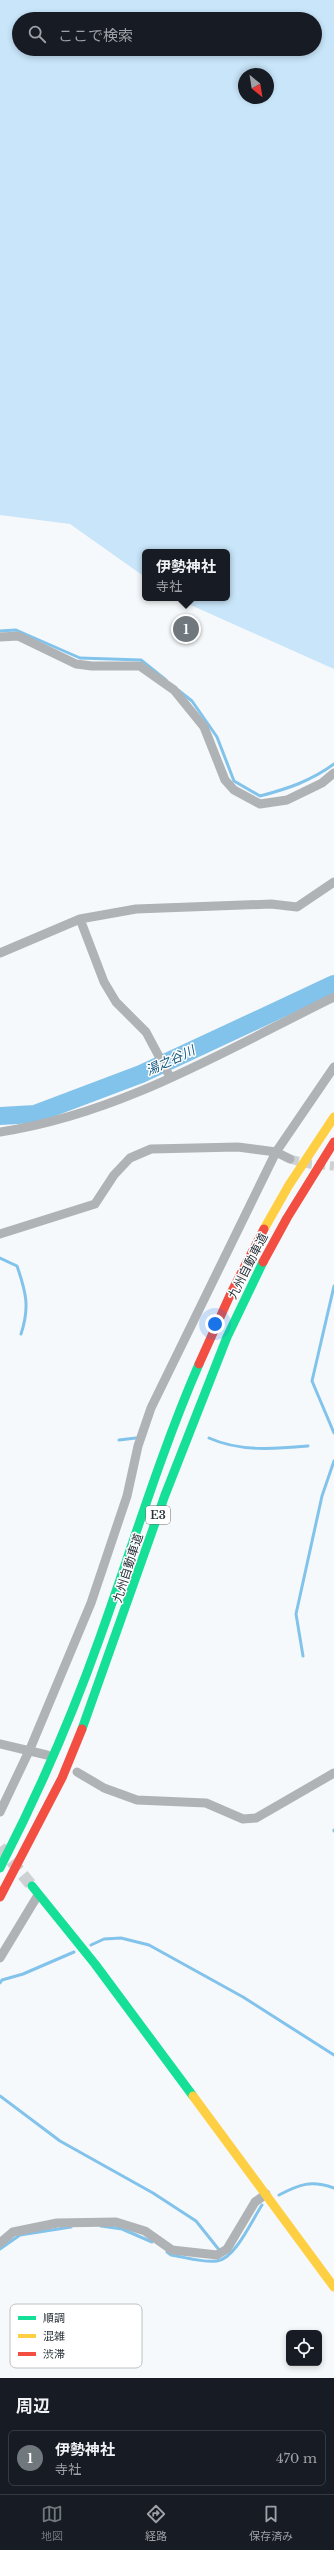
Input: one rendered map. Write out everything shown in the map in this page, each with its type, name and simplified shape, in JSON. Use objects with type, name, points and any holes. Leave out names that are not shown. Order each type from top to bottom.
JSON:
[{"type":"main road","name":"九州自動車道","points":[[0,1868],[49,1771],[78,1701],[177,1420],[213,1332],[273,1212],[334,1117]]},
{"type":"main road","name":"九州自動車道","points":[[0,1897],[62,1778],[92,1706],[165,1495],[226,1337],[253,1281],[287,1218],[334,1142]]},
{"type":"main road","points":[[32,1886],[95,1964],[334,2287]]},
{"type":"street","points":[[0,637],[18,636],[76,664],[92,666],[140,666],[174,690],[204,726],[225,780],[234,790],[260,804],[287,800],[322,783],[334,773]]},
{"type":"street","points":[[0,953],[80,919],[136,909],[204,905],[271,904],[297,907],[334,882]]},
{"type":"street","points":[[80,919],[104,982],[116,1002],[146,1032],[169,1075]]},
{"type":"street","points":[[0,1132],[62,1120],[95,1110],[134,1095],[169,1075],[334,997]]},
{"type":"street","points":[[0,1812],[30,1750],[91,1603],[127,1496],[138,1446],[151,1408],[276,1152],[334,1067]]},
{"type":"street","points":[[0,1234],[95,1204],[114,1175],[130,1158],[151,1149],[238,1147],[276,1152],[290,1159]]},
{"type":"street","points":[[0,1744],[47,1755]]},
{"type":"street","points":[[77,1772],[104,1788],[137,1800],[206,1803],[243,1819],[256,1818],[334,1773]]},
{"type":"street","points":[[0,1958],[38,1895]]},
{"type":"street","points":[[0,2243],[13,2232],[57,2223],[116,2222],[145,2231],[172,2250],[217,2255],[227,2248],[255,2202],[266,2194]]},
{"type":"shaded area","points":[[0,0],[334,0],[334,669],[182,601],[230,601],[230,549],[142,549],[142,575],[70,524],[0,515]]},
{"type":"waterway","points":[[0,631],[16,630],[80,658],[141,660],[166,680]]},
{"type":"waterway","points":[[178,690],[192,701],[217,737],[234,781],[260,796],[298,784],[317,775],[334,764]]},
{"type":"waterway","name":"湯之谷川","points":[[0,1116],[35,1114],[141,1074],[334,984]]},
{"type":"waterway","points":[[0,1258],[17,1266],[23,1284],[26,1307],[21,1334]]},
{"type":"waterway","points":[[334,1286],[312,1381],[334,1433]]},
{"type":"waterway","points":[[119,1440],[136,1438]]},
{"type":"waterway","points":[[209,1438],[233,1446],[245,1447],[283,1448],[308,1446]]},
{"type":"waterway","points":[[303,1656],[296,1614],[322,1496],[334,1461]]},
{"type":"waterway","points":[[91,1945],[104,1939],[121,1938],[149,1945],[243,1997],[334,2055]]},
{"type":"waterway","points":[[0,1983],[2,1980],[23,1974],[74,1952]]},
{"type":"waterway","points":[[0,2096],[60,2141],[153,2193],[196,2221],[220,2251]]},
{"type":"waterway","points":[[279,2195],[293,2188],[306,2184],[319,2184],[334,2188]]},
{"type":"waterway","points":[[167,2252],[171,2255],[200,2261],[217,2261],[224,2259],[237,2246],[262,2205]]},
{"type":"waterway","points":[[101,2226],[122,2229],[152,2242]]},
{"type":"waterway","points":[[0,2249],[20,2235],[71,2227]]},
{"type":"tunnel","points":[[290,1159],[309,1164],[334,1166]]},
{"type":"tunnel","points":[[0,1847],[32,1886]]},
{"type":"traffic: fast","points":[[82,1729],[165,1495],[227,1337],[263,1262]]},
{"type":"traffic: fast","points":[[0,1868],[41,1784],[77,1699],[159,1467],[199,1364]]},
{"type":"traffic: fast","points":[[32,1886],[95,1964],[193,2096]]},
{"type":"traffic: slow","points":[[264,1229],[289,1185],[334,1117]]},
{"type":"traffic: slow","points":[[193,2096],[334,2287]]},
{"type":"traffic: jam","points":[[263,1262],[287,1218],[334,1142]]},
{"type":"traffic: jam","points":[[199,1364],[231,1293],[264,1229]]},
{"type":"traffic: jam","points":[[0,1897],[62,1778],[82,1729]]},
{"type":"place","name":"伊勢神社","points":[[186,629]]}]
